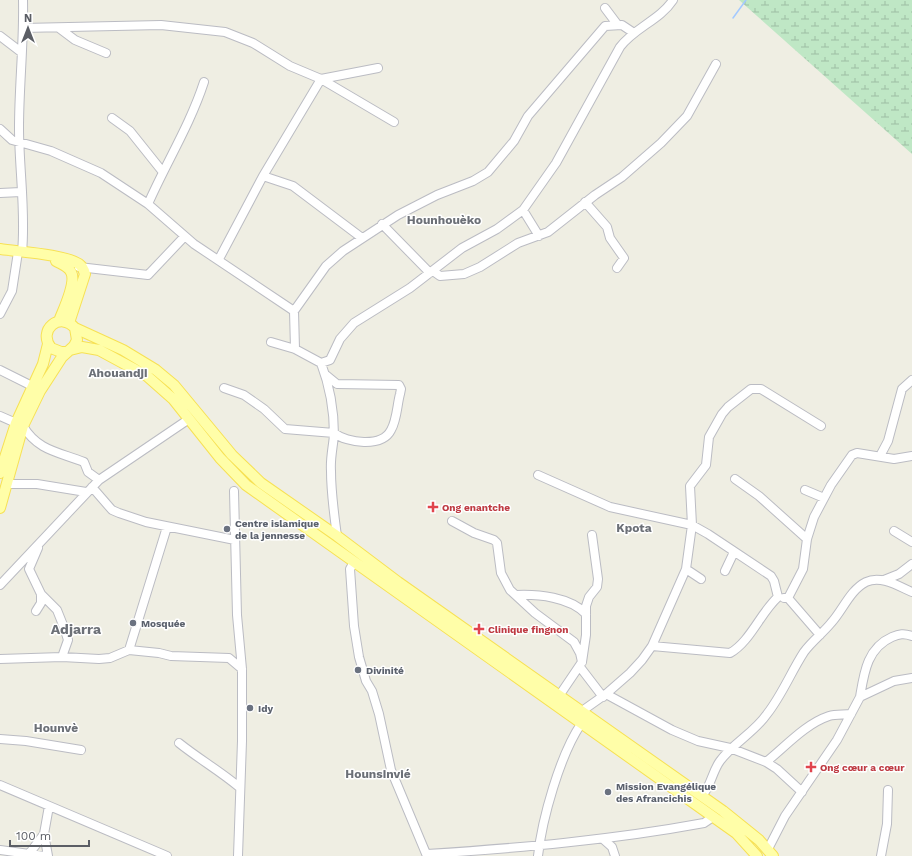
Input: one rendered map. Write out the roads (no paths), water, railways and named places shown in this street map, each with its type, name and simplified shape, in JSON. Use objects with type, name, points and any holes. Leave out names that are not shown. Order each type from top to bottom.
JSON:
[{"type":"main road","points":[[0,249],[68,260],[81,266],[85,274],[68,324]]},
{"type":"main road","points":[[0,508],[7,484],[20,424],[40,391],[77,340],[68,324],[72,278],[69,270],[47,256]]},
{"type":"main road","points":[[757,856],[736,833],[246,485],[220,458],[173,399],[160,386],[130,365],[92,348],[78,347],[68,351],[55,351],[48,344],[46,337],[47,330],[52,324],[68,324],[123,350],[156,370],[174,385],[243,467],[261,482],[398,582],[480,638],[559,696],[702,796],[751,833],[770,853]]},
{"type":"main road","points":[[0,473],[20,424],[32,386],[43,364],[48,344]]},
{"type":"street","points":[[0,314],[12,291],[24,226],[19,143],[19,94],[23,0]]},
{"type":"street","points":[[321,363],[330,360],[340,339],[354,323],[432,272],[462,248],[497,229],[523,210],[556,163],[620,48],[634,33],[661,13],[673,0]]},
{"type":"street","points":[[605,8],[617,24]]},
{"type":"street","points":[[295,349],[294,311],[326,266],[343,251],[382,224],[428,199],[473,181],[488,172],[514,141],[524,120],[605,26],[617,24],[622,25],[634,33]]},
{"type":"street","points":[[23,28],[161,26],[225,32],[253,43],[290,66],[321,79],[394,122]]},
{"type":"street","points":[[59,28],[75,40],[106,53]]},
{"type":"street","points":[[0,36],[21,52]]},
{"type":"street","points":[[382,224],[432,272],[440,276],[464,274],[480,267],[518,243],[548,232],[585,202],[628,172],[687,116],[716,64]]},
{"type":"street","points":[[219,259],[262,176],[321,79],[378,68]]},
{"type":"street","points":[[148,204],[162,171],[190,119],[204,82]]},
{"type":"street","points":[[112,118],[130,131],[162,171]]},
{"type":"street","points":[[0,129],[5,135],[19,143],[51,151],[101,173],[148,204],[184,237],[219,259],[294,311]]},
{"type":"street","points":[[262,176],[293,186],[362,238]]},
{"type":"street","points":[[0,193],[21,192]]},
{"type":"street","points":[[585,202],[607,227],[610,238],[624,258],[617,268]]},
{"type":"street","points":[[523,210],[539,236]]},
{"type":"street","points":[[69,270],[81,266],[148,275],[184,237]]},
{"type":"street","points":[[271,342],[295,349],[321,363],[326,375],[334,433],[331,455],[331,481],[337,536]]},
{"type":"street","points":[[0,370],[32,386]]},
{"type":"street","points":[[224,388],[244,394],[264,409],[285,429],[334,433],[340,438],[360,442],[376,440],[388,435],[393,426],[401,389],[396,385],[337,384],[326,375]]},
{"type":"street","points":[[880,456],[890,435],[902,389],[912,380]]},
{"type":"street","points":[[582,711],[605,695],[642,660],[652,646],[686,569],[692,525],[690,486],[706,466],[709,437],[728,407],[751,389],[761,389],[821,426]]},
{"type":"street","points":[[0,416],[20,424],[37,444],[46,449],[84,462],[88,472],[99,480]]},
{"type":"street","points":[[0,585],[99,480],[189,419]]},
{"type":"street","points":[[788,598],[803,569],[810,528],[824,498],[852,455],[857,453],[894,459],[912,456]]},
{"type":"street","points":[[538,475],[610,507],[692,525],[771,576],[774,581],[778,597]]},
{"type":"street","points":[[735,479],[749,488],[807,539]]},
{"type":"street","points":[[7,484],[37,484],[89,489],[115,512],[167,527],[235,540]]},
{"type":"street","points":[[234,490],[238,620],[242,668],[238,856]]},
{"type":"street","points":[[805,490],[824,498]]},
{"type":"street","points":[[452,521],[474,533],[494,540],[497,543],[501,573],[510,590],[535,613],[574,642],[580,653],[581,665],[605,695],[672,730],[698,741],[730,748],[766,762],[777,769],[802,792]]},
{"type":"street","points":[[129,650],[167,527]]},
{"type":"street","points":[[894,531],[912,542]]},
{"type":"street","points":[[559,696],[581,665],[585,646],[588,600],[597,587],[598,579],[592,535]]},
{"type":"street","points":[[40,544],[29,569],[42,594],[57,610],[65,630],[68,640],[62,657]]},
{"type":"street","points":[[725,571],[734,552]]},
{"type":"street","points":[[354,562],[350,569],[354,626],[359,656],[366,682],[372,691],[379,714],[391,770],[427,855],[539,847],[603,839],[704,823],[713,817]]},
{"type":"street","points":[[702,796],[712,780],[719,763],[730,748],[754,729],[767,715],[805,651],[831,623],[858,588],[867,581],[884,580],[898,574],[912,564]]},
{"type":"street","points":[[686,569],[701,579]]},
{"type":"street","points":[[884,580],[912,592]]},
{"type":"street","points":[[36,611],[41,603],[42,594]]},
{"type":"street","points":[[516,595],[539,595],[551,598],[577,606],[586,614]]},
{"type":"street","points":[[652,646],[730,653],[741,644],[770,603],[778,597],[788,598],[820,635]]},
{"type":"street","points":[[770,853],[785,816],[837,740],[860,697],[866,668],[875,649],[883,642],[901,634],[912,636]]},
{"type":"street","points":[[229,658],[241,646]]},
{"type":"street","points":[[0,659],[62,657],[99,659],[110,658],[129,650],[159,653],[171,656],[229,658],[242,668]]},
{"type":"street","points":[[860,697],[894,681],[912,678]]},
{"type":"street","points":[[766,762],[807,728],[830,716],[851,714]]},
{"type":"street","points":[[538,856],[554,787],[571,742],[581,724]]},
{"type":"street","points":[[0,739],[26,741],[81,750]]},
{"type":"street","points":[[180,743],[197,757],[224,774],[240,787]]},
{"type":"street","points":[[0,785],[167,856]]},
{"type":"street","points":[[881,856],[887,824],[888,790]]},
{"type":"street","points":[[48,856],[44,834],[49,806]]},
{"type":"street","points":[[29,854],[44,834]]},
{"type":"street","points":[[603,839],[612,847],[615,856]]},
{"type":"street","points":[[0,850],[44,856]]},
{"type":"waterway","points":[[733,18],[746,0]]},
{"type":"place","name":"Ong enantche","points":[[433,507]]},
{"type":"place","name":"Centre islamique de la jennesse","points":[[227,529]]},
{"type":"place","name":"Mosquée","points":[[133,623]]},
{"type":"place","name":"Clinique fingnon","points":[[479,629]]},
{"type":"place","name":"Divinité","points":[[358,670]]},
{"type":"place","name":"Idy","points":[[250,708]]},
{"type":"place","name":"Ong cœur a cœur","points":[[811,767]]},
{"type":"place","name":"Mission Evangélique des Afrancichis","points":[[608,792]]},
{"type":"district","name":"Hounhouèko","points":[[444,220]]},
{"type":"district","name":"Ahouandji","points":[[118,373]]},
{"type":"district","name":"Kpota","points":[[634,528]]},
{"type":"district","name":"Adjarra","points":[[76,629]]},
{"type":"district","name":"Hounvè","points":[[56,728]]},
{"type":"district","name":"Hounsinvié","points":[[378,774]]}]
